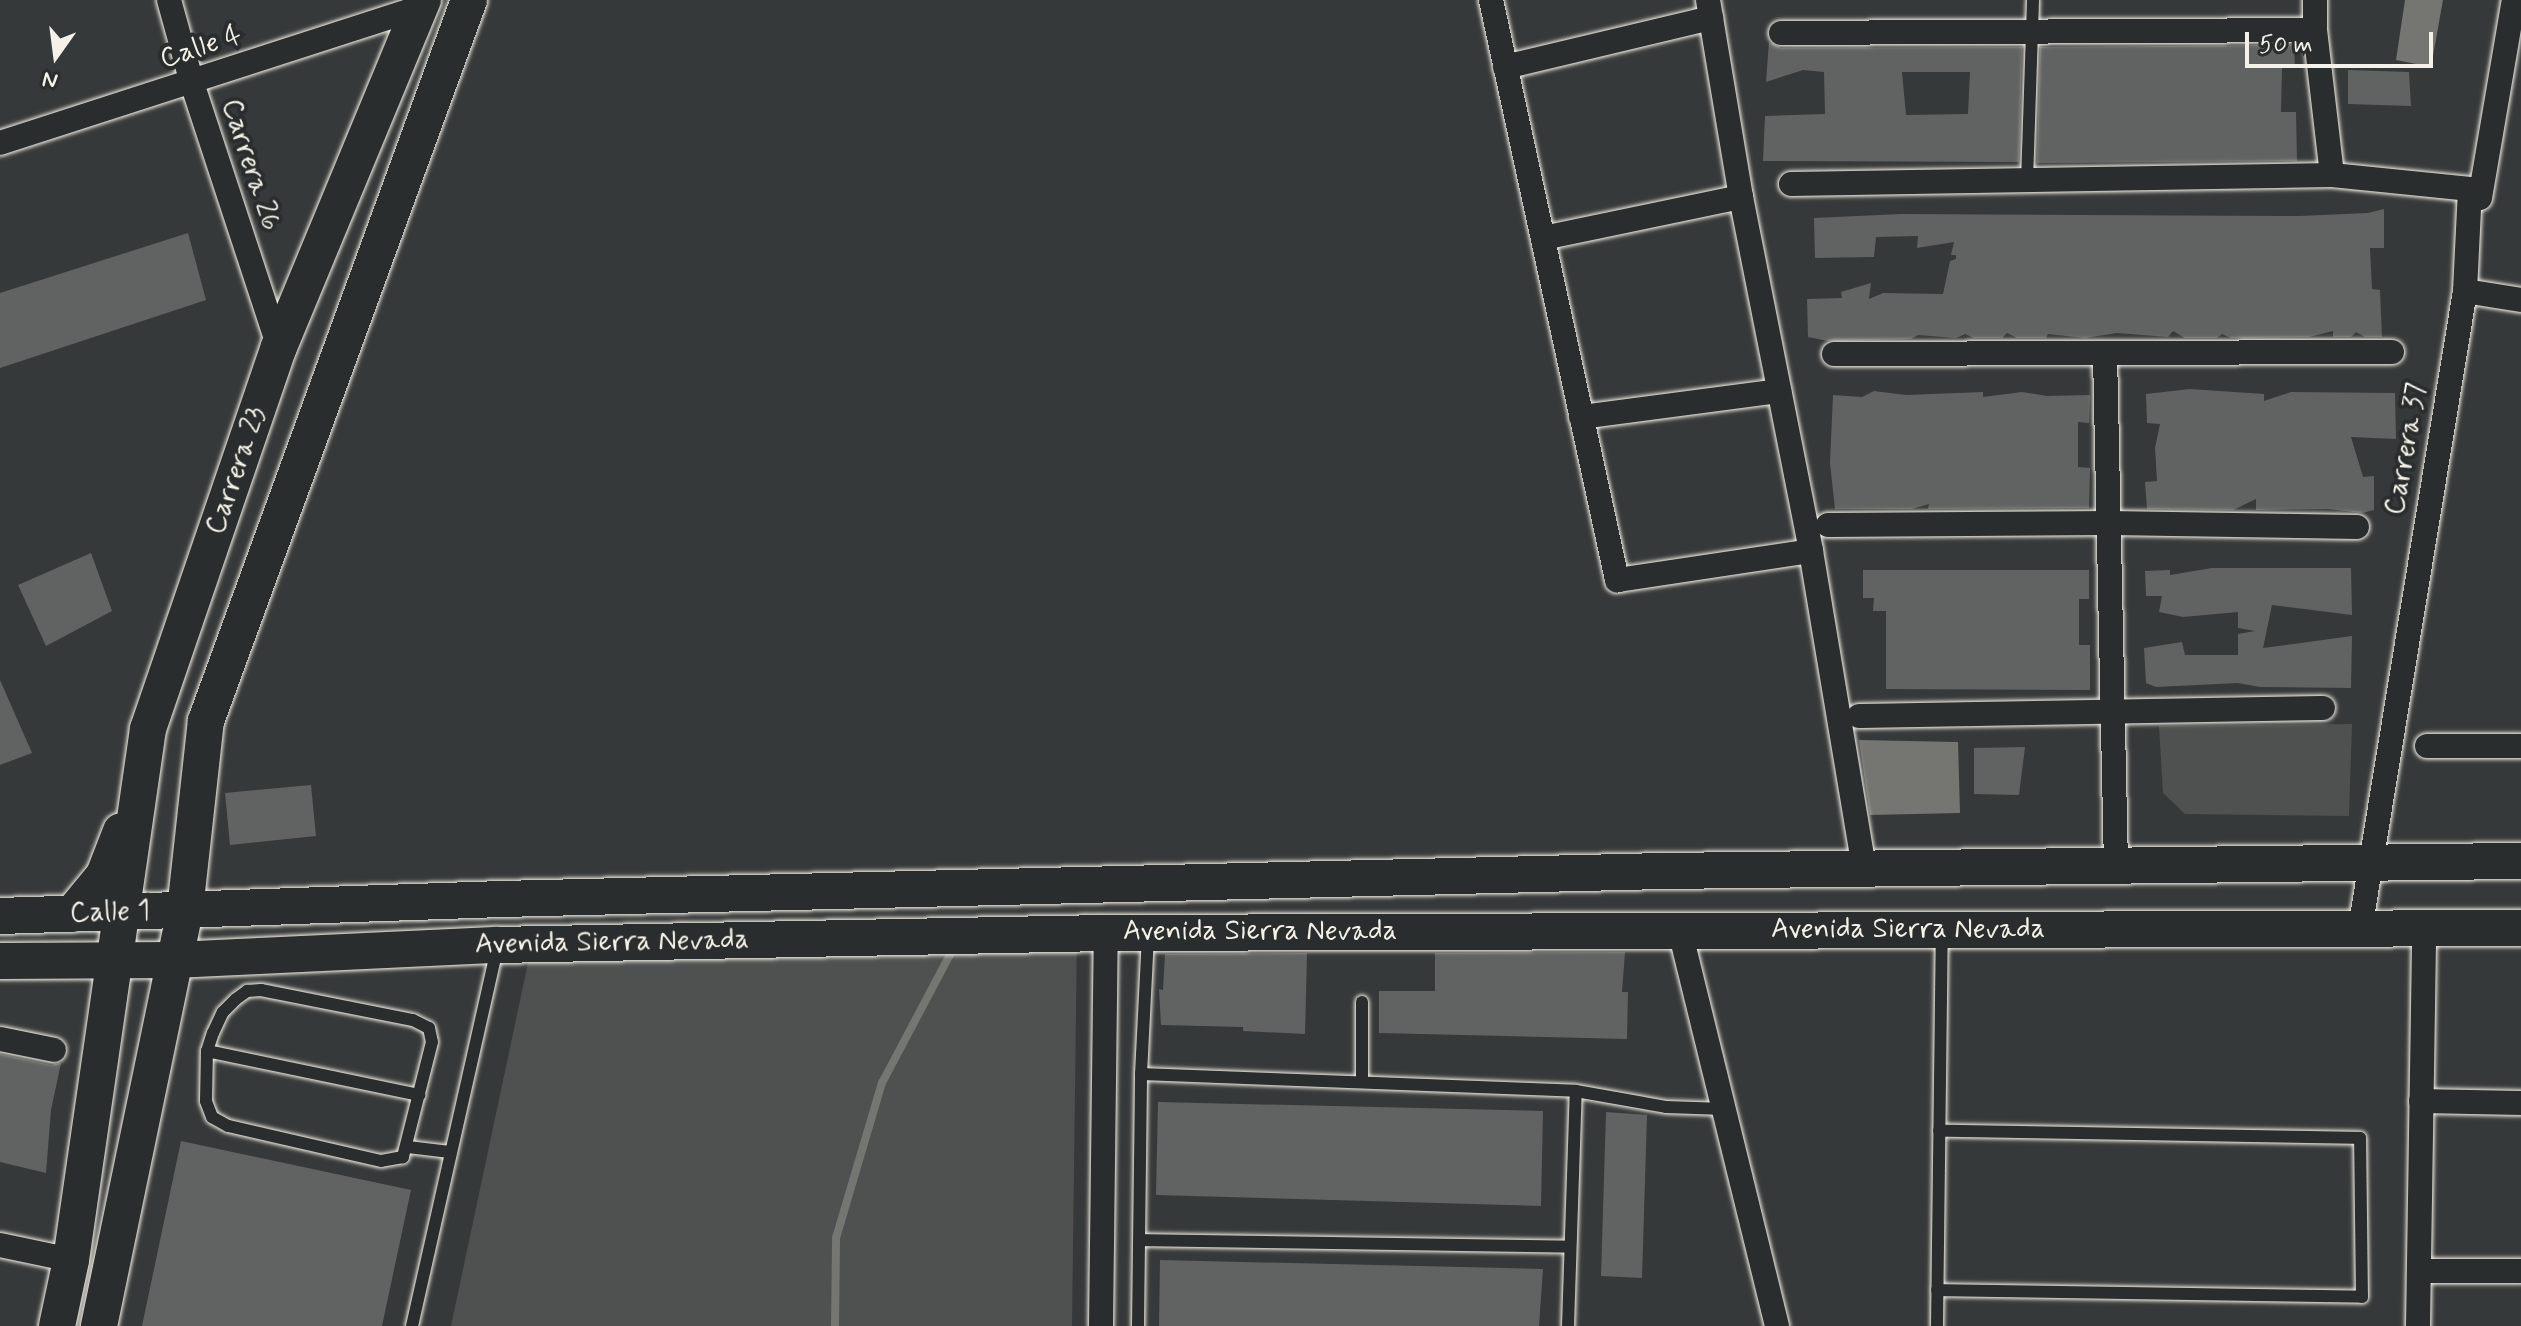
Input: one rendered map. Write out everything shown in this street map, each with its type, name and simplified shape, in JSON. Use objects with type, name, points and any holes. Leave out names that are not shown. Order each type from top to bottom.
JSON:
[{"type":"main road","name":"Carrera 23","points":[[99,1326],[185,910],[206,721],[469,0]]},
{"type":"main road","name":"Carrera 23","points":[[57,1326],[71,1260],[117,961],[148,729],[279,347],[421,4]]},
{"type":"main road","points":[[72,914],[93,892],[114,857],[148,729]]},
{"type":"main road","name":"Avenida Sierra Nevada","points":[[185,910],[549,898],[1864,869],[2521,861]]},
{"type":"main road","name":"Calle 1","points":[[18,916],[185,910]]},
{"type":"main road","name":"Avenida Sierra Nevada","points":[[0,961],[174,960],[497,945],[1149,932],[2521,928]]},
{"type":"street","name":"Carrera 26","points":[[169,0],[192,83],[279,347]]},
{"type":"street","points":[[1491,0],[1617,580],[1811,551]]},
{"type":"street","points":[[2315,0],[2315,30],[2332,175]]},
{"type":"street","points":[[1791,184],[2332,175],[2470,189],[2480,198],[2514,0]]},
{"type":"street","name":"Calle 4","points":[[0,143],[192,83],[421,4]]},
{"type":"street","points":[[1505,67],[1710,9],[1741,197],[1811,551],[1864,869]]},
{"type":"street","points":[[1781,33],[2315,30]]},
{"type":"street","name":"Carrera 37","points":[[2360,929],[2368,863],[2465,291],[2470,189]]},
{"type":"street","points":[[1543,238],[1741,197]]},
{"type":"street","points":[[2465,291],[2521,300]]},
{"type":"street","points":[[1834,354],[2392,352]]},
{"type":"street","points":[[2105,354],[2116,866]]},
{"type":"street","points":[[1581,417],[1779,391]]},
{"type":"street","points":[[1828,525],[2110,523],[2357,527]]},
{"type":"street","points":[[1859,716],[2323,708]]},
{"type":"street","points":[[2427,746],[2521,743]]},
{"type":"street","points":[[2418,1326],[2424,928]]},
{"type":"street","points":[[1680,931],[1777,1326]]},
{"type":"street","points":[[1101,1326],[1106,933]]},
{"type":"street","points":[[0,1039],[54,1050]]},
{"type":"street","points":[[2421,1101],[2521,1103]]},
{"type":"street","points":[[0,1245],[71,1260]]},
{"type":"street","points":[[2419,1271],[2521,1271]]},
{"type":"lane","points":[[2027,182],[2033,0]]},
{"type":"lane","points":[[1937,1326],[1942,930]]},
{"type":"lane","points":[[1138,1326],[1141,1074],[1149,932]]},
{"type":"lane","points":[[412,1326],[497,945]]},
{"type":"lane","points":[[261,990],[413,1020],[429,1028],[432,1042],[419,1095],[403,1157],[381,1161],[228,1126],[212,1117],[206,1101],[207,1051],[223,1012],[247,991],[261,990]]},
{"type":"lane","points":[[1362,1002],[1362,1081]]},
{"type":"lane","points":[[207,1051],[419,1095]]},
{"type":"lane","points":[[1141,1074],[1576,1091],[1666,1107],[1724,1109]]},
{"type":"lane","points":[[1568,1326],[1576,1091]]},
{"type":"lane","points":[[1937,1290],[2362,1297],[2360,1138],[1939,1131]]},
{"type":"lane","points":[[408,1147],[450,1152]]},
{"type":"lane","points":[[1140,1240],[1570,1247]]},
{"type":"shaded area","points":[[2405,0],[2443,0],[2431,67],[2396,60]]},
{"type":"shaded area","points":[[2352,724],[2349,816],[2185,814],[2163,793],[2159,726]]},
{"type":"shaded area","points":[[1859,740],[1958,742],[1960,813],[1870,815]]},
{"type":"shaded area","points":[[1077,933],[1072,1326],[451,1326],[532,944]]},
{"type":"building","points":[[1769,42],[1781,48],[2022,47],[2019,162],[1763,161],[1765,116],[1825,114],[1824,72],[1803,70],[1766,82]],"holes":[[[1902,72],[1970,72],[1968,114],[1906,115]]]},
{"type":"building","points":[[2294,45],[2295,68],[2282,68],[2281,112],[2296,112],[2297,161],[2037,163],[2040,47]]},
{"type":"building","points":[[2348,70],[2409,72],[2411,106],[2348,104]]},
{"type":"building","points":[[2384,209],[2384,248],[2370,248],[2372,289],[2380,290],[2382,337],[2365,337],[2356,332],[2351,337],[2333,337],[2333,331],[2309,337],[2231,338],[2222,334],[2217,338],[2185,338],[2173,331],[2168,337],[2117,333],[2085,338],[2048,334],[2046,338],[2017,338],[2007,333],[2002,338],[1974,338],[1965,334],[1956,338],[1918,335],[1911,339],[1828,341],[1808,337],[1807,299],[1842,298],[1841,292],[1871,283],[1869,299],[1883,293],[1943,294],[1950,261],[1956,259],[1956,255],[1951,255],[1954,242],[1917,248],[1918,236],[1876,237],[1874,257],[1815,258],[1814,218],[1901,214],[2299,216],[2368,213]]},
{"type":"building","points":[[188,233],[206,300],[0,368],[0,293]]},
{"type":"building","points":[[2190,389],[2264,394],[2264,401],[2291,392],[2395,393],[2396,439],[2351,437],[2363,477],[2374,476],[2374,510],[2362,513],[2328,509],[2256,510],[2256,499],[2233,510],[2147,509],[2145,482],[2157,481],[2155,448],[2160,424],[2147,423],[2146,394]]},
{"type":"building","points":[[1874,391],[1906,395],[1983,392],[1983,397],[2022,392],[2047,396],[2090,395],[2089,423],[2078,422],[2078,467],[2090,468],[2089,508],[1928,509],[1929,504],[1912,509],[1835,509],[1830,463],[1833,395],[1862,397]]},
{"type":"building","points":[[91,553],[112,611],[46,646],[18,585]]},
{"type":"building","points":[[2212,568],[2351,568],[2352,615],[2272,605],[2263,648],[2352,636],[2351,688],[2260,687],[2238,683],[2156,687],[2146,683],[2144,648],[2182,642],[2185,655],[2238,655],[2238,634],[2255,631],[2238,628],[2238,612],[2183,617],[2159,612],[2162,596],[2146,596],[2145,571],[2170,570],[2170,575]]},
{"type":"building","points":[[1863,570],[2089,570],[2089,599],[2079,599],[2079,645],[2090,645],[2090,690],[1886,689],[1886,611],[1873,611],[1874,598],[1863,598]]},
{"type":"building","points":[[0,680],[32,753],[0,765]]},
{"type":"building","points":[[2025,747],[2019,795],[1974,794],[1974,748]]},
{"type":"building","points":[[311,785],[316,836],[230,845],[225,793]]},
{"type":"building","points":[[1625,952],[1622,992],[1628,992],[1627,1039],[1379,1033],[1379,991],[1435,991],[1435,953]]},
{"type":"building","points":[[1307,953],[1305,1034],[1243,1031],[1243,1027],[1161,1025],[1159,989],[1163,990],[1165,954]]},
{"type":"building","points":[[0,1054],[51,1065],[61,1063],[51,1110],[46,1173],[0,1162]]},
{"type":"building","points":[[1158,1102],[1543,1111],[1541,1206],[1156,1195]]},
{"type":"building","points":[[1606,1112],[1647,1115],[1642,1278],[1601,1276]]},
{"type":"building","points":[[181,1141],[411,1190],[382,1326],[142,1326]]},
{"type":"building","points":[[1160,1260],[1543,1269],[1539,1326],[1159,1326]]},
{"type":"waterway","points":[[835,1326],[836,1238],[882,1083],[954,947]]}]
